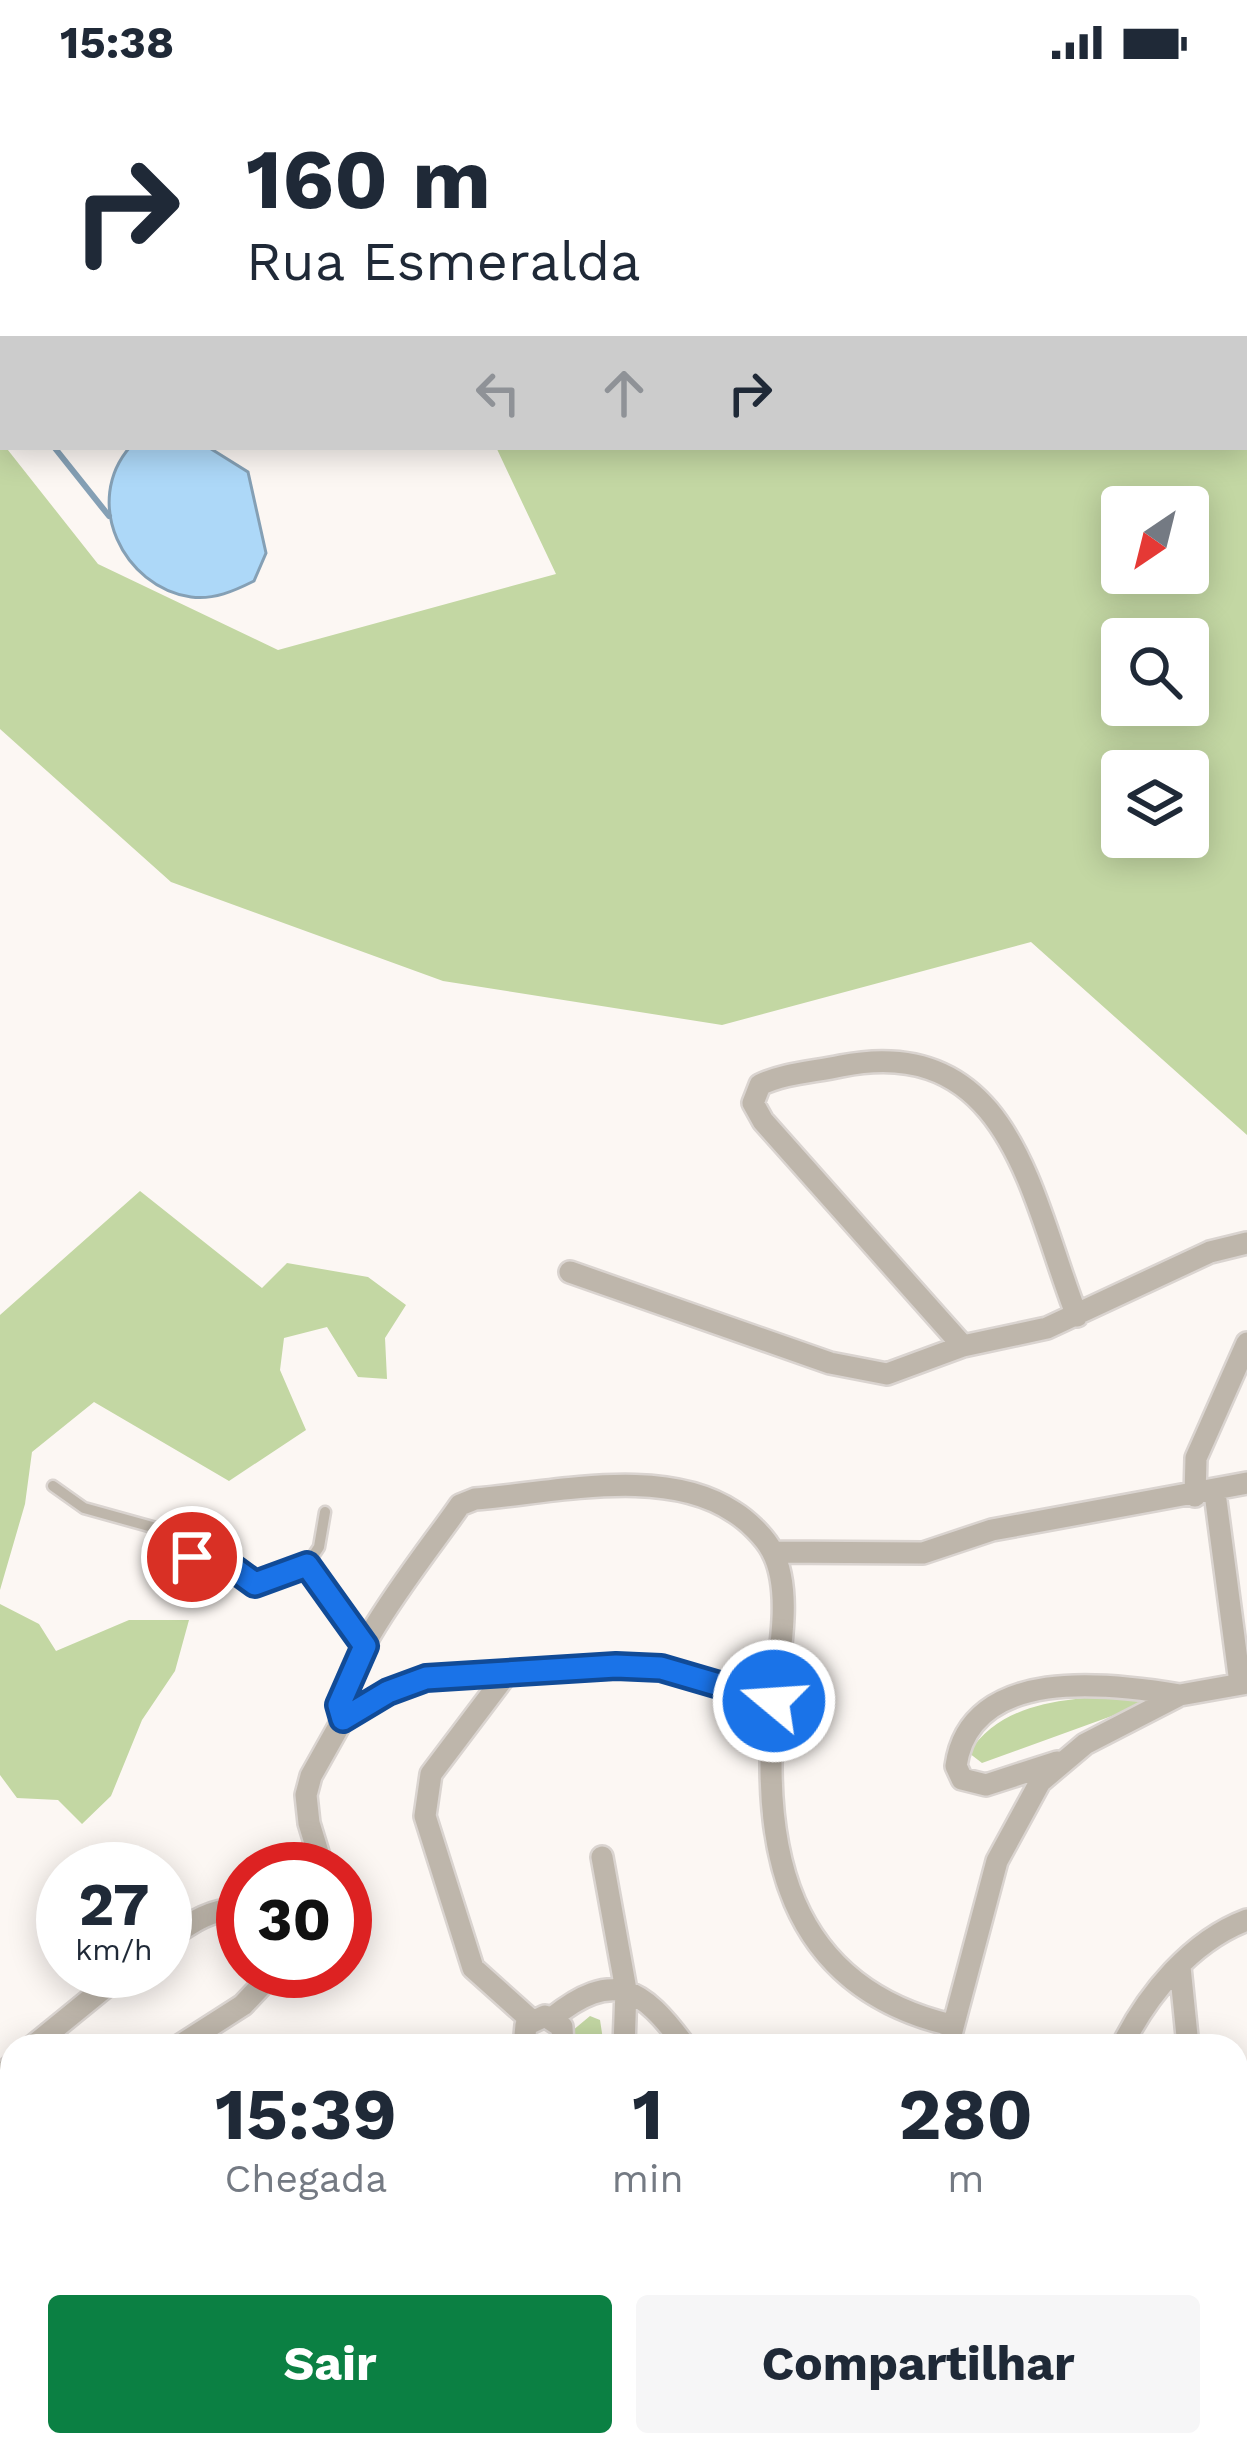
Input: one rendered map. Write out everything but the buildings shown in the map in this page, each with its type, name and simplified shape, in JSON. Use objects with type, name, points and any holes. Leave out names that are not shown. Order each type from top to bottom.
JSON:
[{"type":"street","points":[[964,1346],[755,1110],[755,1091],[770,1080],[855,1064],[923,1067],[958,1085],[1010,1133],[1031,1178],[1077,1316]]},
{"type":"street","points":[[570,1272],[870,1374],[1047,1328],[1210,1252],[1247,1244]]},
{"type":"street","points":[[1180,1695],[1060,1761],[986,1785],[962,1779],[956,1766],[971,1730],[1010,1699],[1077,1684],[1180,1695],[1244,1683],[1196,1458],[1247,1342]]},
{"type":"street","points":[[773,1552],[923,1553],[992,1530],[1247,1483]]},
{"type":"street","points":[[343,1719],[339,1705],[365,1646],[460,1505],[475,1499],[658,1488],[734,1512],[773,1552],[781,1617],[770,1749],[776,1833],[792,1902],[807,1931],[844,1974],[876,1998],[946,2034]]},
{"type":"street","points":[[317,1842],[306,1795],[324,1749],[343,1719],[388,1692],[426,1678],[661,1668],[774,1701]]},
{"type":"street","points":[[508,1672],[431,1774],[425,1816],[473,1968],[542,2019],[562,2027],[562,2034]]},
{"type":"street","points":[[951,2034],[997,1861],[1018,1814],[1060,1761]]},
{"type":"street","points":[[602,1857],[626,1990],[624,2034]]},
{"type":"street","points":[[1129,2034],[1153,1994],[1180,1967],[1202,1946],[1247,1920]]},
{"type":"street","points":[[1180,1967],[1187,2034]]},
{"type":"street","points":[[523,2034],[599,1988],[626,1990],[651,2004],[675,2034]]},
{"type":"street","points":[[48,2034],[91,1998]]},
{"type":"street","points":[[198,2034],[250,1998]]},
{"type":"lane","points":[[53,1486],[84,1508],[156,1528],[192,1557],[211,1552],[255,1584],[307,1565],[319,1547],[325,1512]]},
{"type":"lane","points":[[307,1565],[365,1646]]},
{"type":"green space","points":[[0,450],[8,450],[98,564],[278,650],[556,574],[497,450],[1247,450],[1247,1135],[1031,942],[722,1025],[443,981],[171,882],[0,729]]},
{"type":"green space","points":[[140,1191],[262,1288],[287,1263],[368,1277],[406,1305],[385,1338],[387,1379],[358,1377],[327,1327],[284,1338],[280,1370],[306,1430],[229,1481],[94,1402],[32,1452],[25,1504],[0,1590],[0,1315]]},
{"type":"green space","points":[[0,1604],[39,1624],[56,1651],[129,1620],[189,1620],[175,1671],[142,1720],[111,1796],[82,1824],[58,1800],[17,1798],[0,1775]]},
{"type":"green space","points":[[1134,1694],[1156,1700],[982,1763],[969,1753],[983,1735],[1021,1711],[1065,1700]]},
{"type":"green space","points":[[590,2016],[600,2020],[602,2034],[572,2034]]},
{"type":"water","points":[[128,450],[213,450],[248,472],[266,553],[254,581],[199,598],[167,590],[146,577],[129,560],[110,516],[116,469]]},
{"type":"waterway","points":[[56,450],[109,516]]},
{"type":"route","points":[[192,1557],[211,1552],[238,1567],[255,1584],[307,1565],[343,1622],[365,1646],[344,1687],[339,1705],[343,1719],[388,1692],[426,1678],[616,1666],[661,1668],[774,1701]]}]
